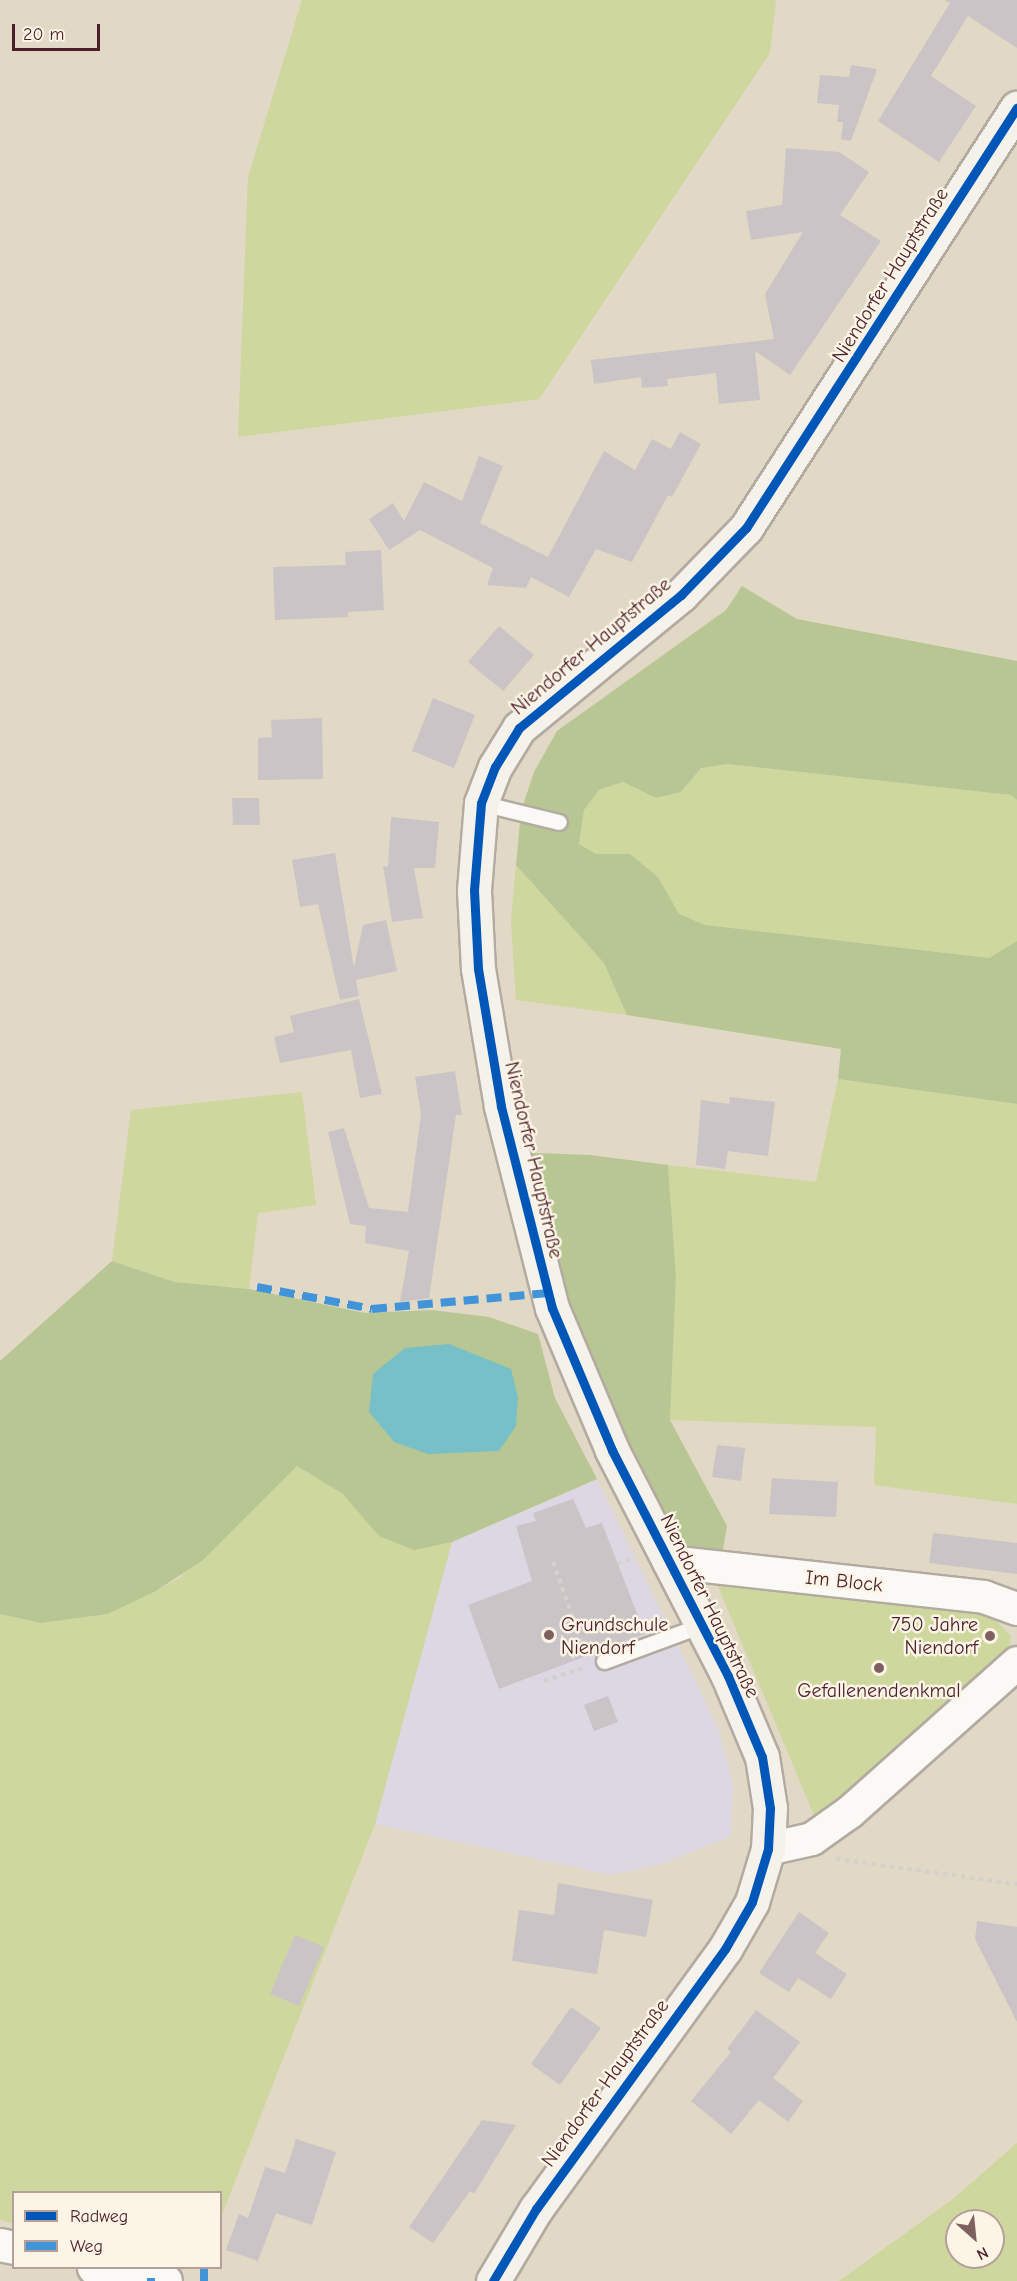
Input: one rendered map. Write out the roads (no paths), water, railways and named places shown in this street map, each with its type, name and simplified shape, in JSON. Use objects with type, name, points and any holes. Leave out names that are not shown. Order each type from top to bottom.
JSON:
[{"type":"main road","name":"Niendorfer Hauptstraße","points":[[493,2281],[536,2209],[725,1948],[753,1902],[768,1849],[770,1808],[762,1757],[702,1625],[612,1450],[552,1308],[511,1152],[478,969],[474,890],[481,802],[495,767],[519,728],[681,595],[746,528],[1017,108]]},
{"type":"street","name":"Im Block","points":[[669,1562],[984,1597],[1017,1609]]},
{"type":"street","points":[[768,1849],[812,1839],[850,1812],[1017,1663]]},
{"type":"street","points":[[100,2269],[166,2281]]},
{"type":"lane","points":[[481,802],[559,822]]},
{"type":"lane","points":[[597,1663],[702,1625]]},
{"type":"water","points":[[449,1344],[511,1369],[518,1397],[516,1426],[499,1451],[428,1454],[394,1442],[369,1412],[373,1374],[405,1348]]},
{"type":"place","name":"Grundschule Niendorf","points":[[549,1635]]},
{"type":"place","name":"750 Jahre Niendorf","points":[[990,1636]]},
{"type":"place","name":"Gefallenendenkmal","points":[[879,1668]]}]
